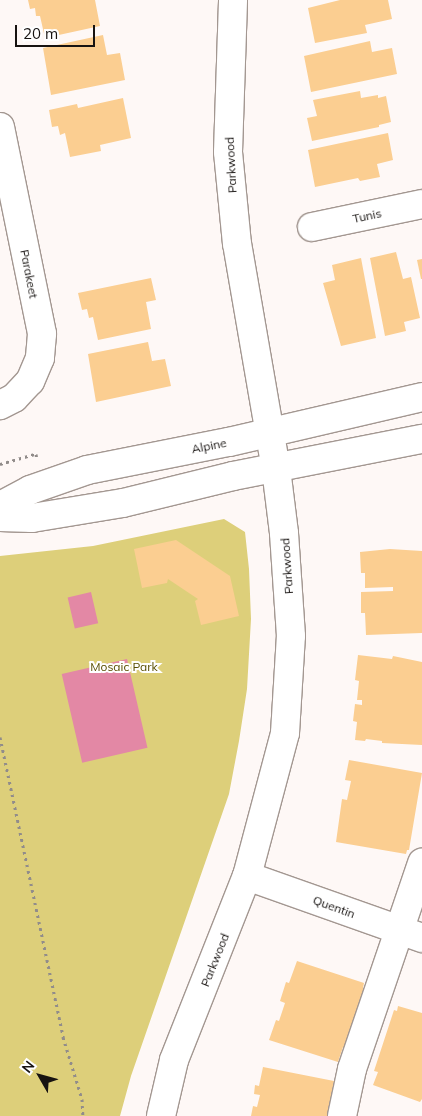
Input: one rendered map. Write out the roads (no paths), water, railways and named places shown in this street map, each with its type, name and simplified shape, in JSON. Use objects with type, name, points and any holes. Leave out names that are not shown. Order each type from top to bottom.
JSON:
[{"type":"street","name":"Parkwood","points":[[161,1116],[174,1060],[247,876],[285,733],[291,636],[284,533],[276,469],[268,433],[237,244],[228,152],[234,0]]},
{"type":"street","name":"Parakeet","points":[[0,128],[42,334],[40,358],[30,381],[14,398],[0,405]]},
{"type":"street","name":"Tunis","points":[[312,227],[422,204]]},
{"type":"street","name":"Alpine","points":[[0,506],[30,490],[87,470],[268,433],[422,397]]},
{"type":"street","points":[[0,517],[32,518],[123,503],[233,476],[422,439]]},
{"type":"street","points":[[342,1116],[352,1069],[411,934],[422,863]]},
{"type":"street","name":"Quentin","points":[[247,876],[411,934]]},
{"type":"park label","name":"Mosaic Park","points":[[124,667]]}]
